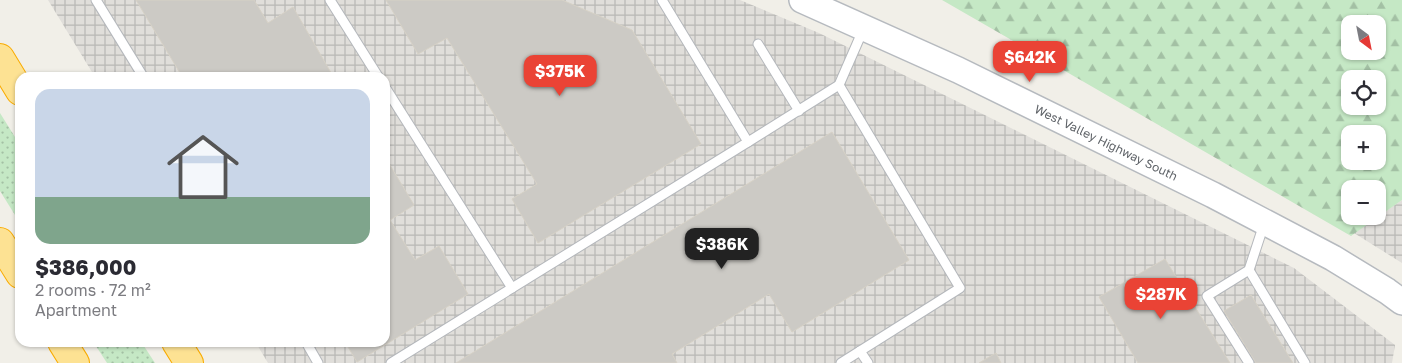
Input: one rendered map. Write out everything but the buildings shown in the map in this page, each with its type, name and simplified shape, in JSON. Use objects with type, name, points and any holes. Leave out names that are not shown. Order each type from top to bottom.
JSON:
[{"type":"highway","points":[[0,58],[15,83]]},
{"type":"highway","points":[[0,242],[15,266]]},
{"type":"highway","points":[[65,347],[75,363]]},
{"type":"highway","points":[[179,347],[189,363]]},
{"type":"main road","name":"West Valley Highway South","points":[[802,0],[958,70],[1265,221],[1399,297]]},
{"type":"lane","points":[[96,0],[140,72]]},
{"type":"lane","points":[[330,0],[375,72]]},
{"type":"lane","points":[[662,0],[748,142]]},
{"type":"lane","points":[[391,363],[839,85],[864,28]]},
{"type":"lane","points":[[758,44],[799,110]]},
{"type":"lane","points":[[839,85],[960,288],[841,363]]},
{"type":"lane","points":[[390,95],[512,288]]},
{"type":"lane","points":[[1249,363],[1207,296],[1249,270],[1265,221]]},
{"type":"lane","points":[[1249,270],[1305,363]]},
{"type":"lane","points":[[309,347],[318,363]]},
{"type":"lane","points":[[860,351],[868,363]]},
{"type":"shaded area","points":[[48,0],[740,0],[819,33],[1294,268],[1395,345],[1392,363],[268,363],[258,347],[390,347],[390,72],[92,72]]},
{"type":"shaded area","points":[[1402,200],[1402,263],[1354,233],[1366,225],[1386,225],[1386,211]]},
{"type":"green space","points":[[942,0],[1402,0],[1402,200],[1386,211],[1386,180],[1341,180],[1341,225],[1367,225],[1351,236]]},
{"type":"green space","points":[[0,113],[15,137],[15,215],[0,191]]},
{"type":"green space","points":[[97,347],[145,347],[155,363],[107,363]]}]
